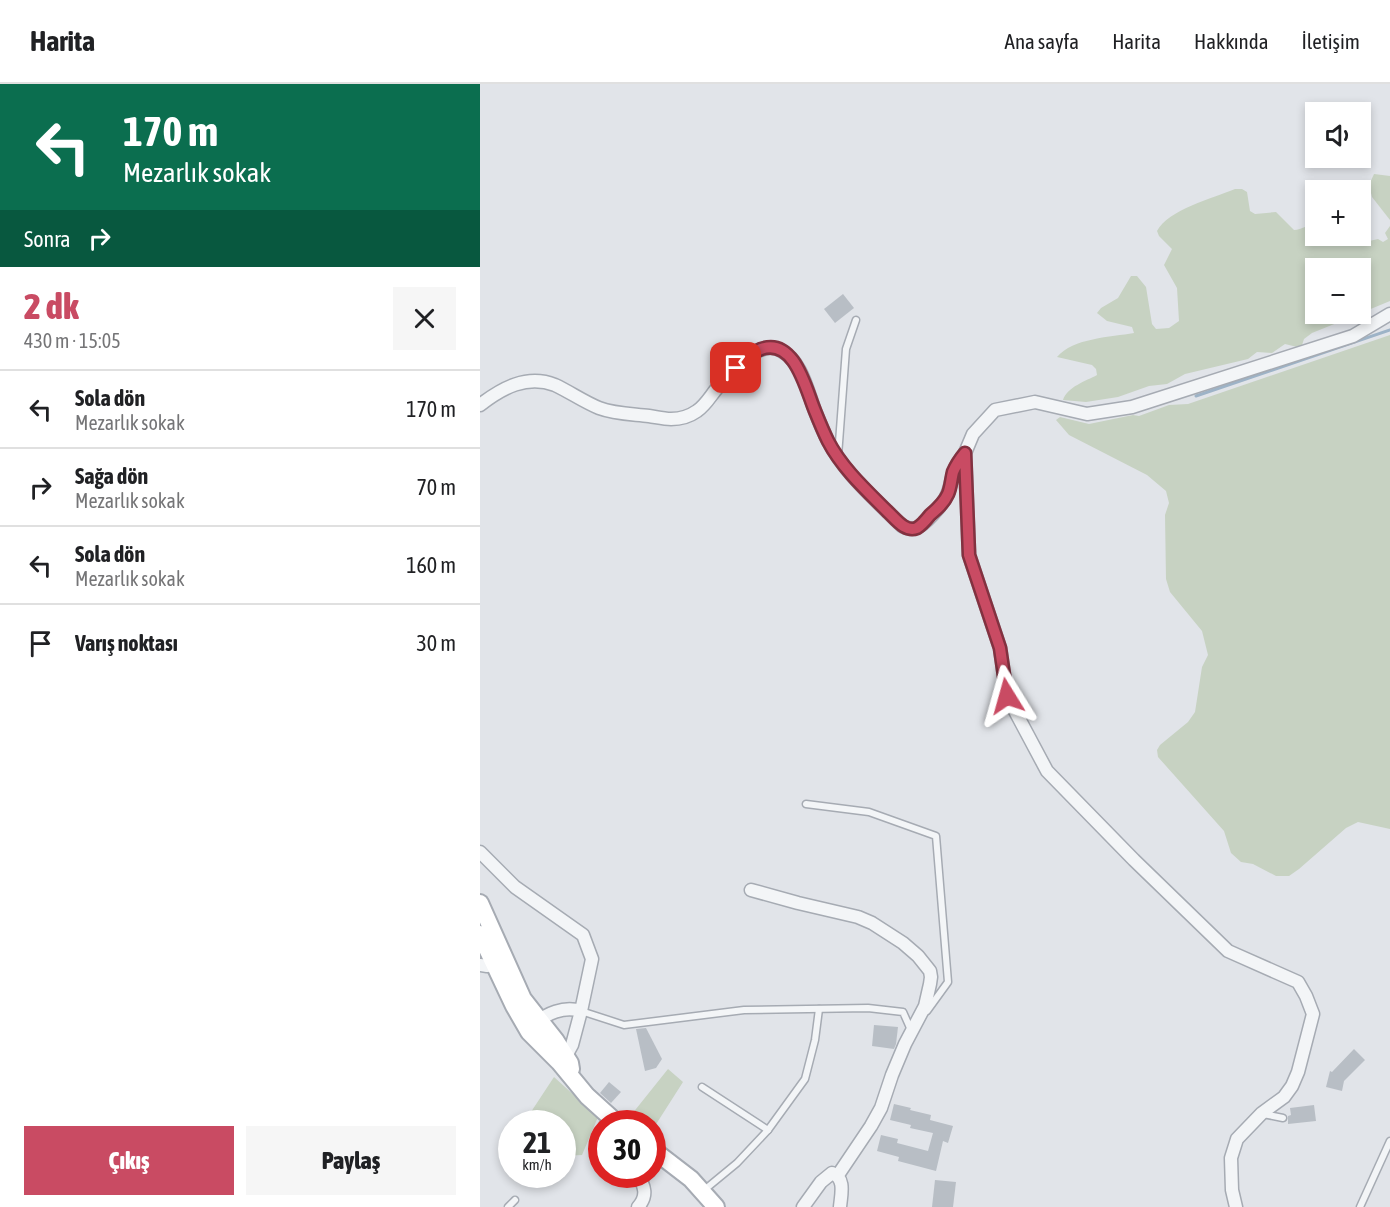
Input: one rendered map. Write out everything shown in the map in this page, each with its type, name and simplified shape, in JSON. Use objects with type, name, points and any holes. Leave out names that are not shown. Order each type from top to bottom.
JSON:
[{"type":"street","points":[[480,405],[507,387],[523,381],[537,381],[554,385],[602,409],[671,419],[686,417],[697,411],[723,380],[749,356],[769,347],[778,349],[788,355],[803,376],[824,431],[848,471],[902,526],[914,529],[920,526],[941,504],[947,495],[958,462],[965,453],[973,434],[995,410],[1035,402],[1087,414],[1132,407],[1353,336],[1390,315]]},
{"type":"street","points":[[965,453],[969,555],[1000,648],[1007,696],[1047,771],[1228,951],[1298,982],[1313,1014],[1298,1072],[1292,1086],[1284,1097],[1262,1113],[1237,1139],[1231,1158],[1232,1190],[1236,1207]]},
{"type":"street","points":[[480,852],[515,887],[583,935],[592,959],[572,1045],[562,1059]]},
{"type":"street","points":[[751,890],[858,917],[903,943],[930,971],[931,977],[925,1006],[892,1075],[881,1108],[838,1175]]},
{"type":"street","points":[[480,903],[494,964]]},
{"type":"street","points":[[480,934],[514,1006],[562,1059],[572,1078],[587,1096],[602,1110]]},
{"type":"street","points":[[534,1026],[551,1013],[560,1010],[572,1008],[581,1011]]},
{"type":"street","points":[[666,1159],[677,1167],[716,1207]]},
{"type":"street","points":[[803,1207],[825,1177],[832,1173],[838,1175],[841,1181],[840,1207]]},
{"type":"street","points":[[638,1207],[645,1196],[645,1188]]},
{"type":"lane","points":[[838,457],[846,349],[856,320]]},
{"type":"lane","points":[[806,804],[869,812],[936,836],[948,982],[912,1032]]},
{"type":"lane","points":[[581,1011],[624,1025],[744,1010],[868,1008],[903,1012],[912,1032]]},
{"type":"lane","points":[[702,1192],[737,1163],[768,1130],[805,1079],[815,1040],[819,1009]]},
{"type":"lane","points":[[702,1087],[768,1130]]},
{"type":"lane","points":[[1262,1113],[1283,1118]]},
{"type":"lane","points":[[1360,1207],[1390,1141]]},
{"type":"lane","points":[[508,1207],[515,1200]]},
{"type":"green space","points":[[1374,174],[1390,176],[1390,220],[1372,197],[1371,181]]},
{"type":"green space","points":[[1235,189],[1242,189],[1247,192],[1250,211],[1255,214],[1276,212],[1294,230],[1305,227],[1305,246],[1371,246],[1371,241],[1378,239],[1383,242],[1388,239],[1385,233],[1390,226],[1390,301],[1371,309],[1371,258],[1305,258],[1305,324],[1334,324],[1312,333],[1304,339],[1301,348],[1285,344],[1272,353],[1257,352],[1248,359],[1185,374],[1167,384],[1149,386],[1118,397],[1086,402],[1063,400],[1068,391],[1097,375],[1092,365],[1057,357],[1082,342],[1134,333],[1132,327],[1107,321],[1097,313],[1118,298],[1131,276],[1137,276],[1146,287],[1152,324],[1156,329],[1169,328],[1179,321],[1177,288],[1164,265],[1172,249],[1157,231],[1171,217]]},
{"type":"green space","points":[[1390,335],[1390,829],[1358,822],[1346,828],[1289,876],[1276,876],[1253,864],[1241,862],[1231,853],[1224,831],[1158,757],[1157,750],[1160,745],[1188,722],[1195,712],[1202,667],[1208,655],[1202,631],[1170,592],[1166,579],[1165,515],[1169,503],[1166,491],[1147,475],[1069,435],[1056,420],[1060,417],[1089,424],[1133,415],[1139,416],[1169,405],[1188,404]]},
{"type":"green space","points":[[668,1069],[683,1082],[665,1110],[635,1110]]},
{"type":"green space","points":[[554,1077],[590,1110],[588,1110],[588,1141],[582,1155],[576,1155],[576,1110],[532,1110]]},
{"type":"building","points":[[843,294],[854,308],[835,323],[824,309]]},
{"type":"building","points":[[874,1025],[898,1027],[894,1049],[872,1046]]},
{"type":"building","points":[[646,1028],[662,1059],[656,1068],[645,1071],[636,1029]]},
{"type":"building","points":[[1354,1049],[1365,1060],[1344,1081],[1342,1091],[1326,1087],[1330,1071],[1332,1072]]},
{"type":"building","points":[[609,1082],[621,1092],[611,1103],[600,1093]]},
{"type":"building","points":[[894,1104],[931,1115],[930,1120],[953,1126],[948,1143],[943,1141],[936,1171],[898,1161],[899,1157],[877,1151],[881,1135],[898,1139],[897,1143],[928,1151],[933,1133],[910,1128],[911,1125],[890,1120]]},
{"type":"building","points":[[1314,1105],[1316,1121],[1288,1124],[1288,1116],[1291,1115],[1290,1108]]},
{"type":"building","points":[[935,1180],[956,1182],[953,1207],[932,1207]]},
{"type":"waterway","points":[[1196,396],[1390,330]]},
{"type":"route","points":[[736,368],[749,356],[769,347],[788,355],[803,376],[815,411],[838,457],[876,500],[902,526],[908,529],[920,526],[941,504],[947,495],[958,462],[965,453],[969,555],[1000,648],[1007,696]]}]
